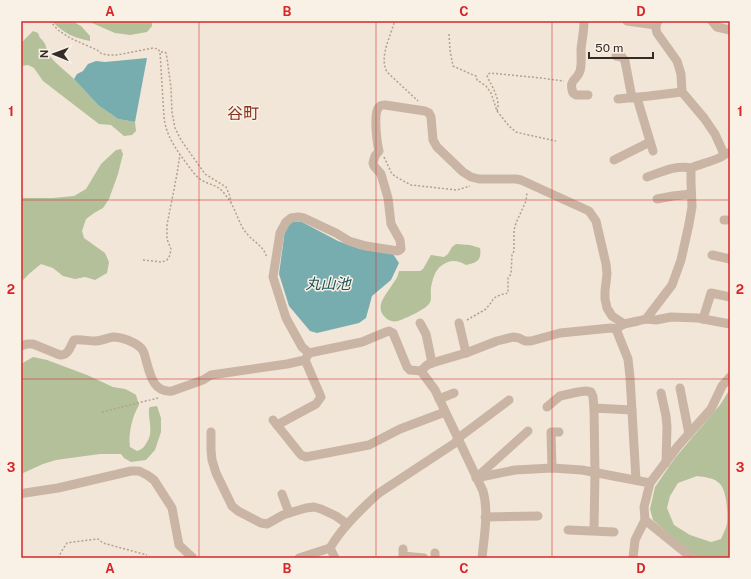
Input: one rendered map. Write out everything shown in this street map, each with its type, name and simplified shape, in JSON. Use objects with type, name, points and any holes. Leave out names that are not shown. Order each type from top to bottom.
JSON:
[{"type":"street","points":[[584,21],[580,71],[572,82],[572,89],[573,93],[576,95],[588,95]]},
{"type":"street","points":[[626,21],[657,23],[656,29],[677,61],[682,74],[682,92],[704,118],[727,153],[692,168],[675,168],[647,177]]},
{"type":"street","points":[[713,22],[717,27],[730,30]]},
{"type":"street","points":[[614,160],[652,146],[635,98],[625,61],[616,56]]},
{"type":"street","points":[[618,99],[682,92]]},
{"type":"street","points":[[445,412],[400,429],[369,445],[306,457],[302,455],[275,423],[316,404],[321,397],[307,356],[286,318],[273,277],[280,233],[286,222],[291,218],[304,218],[336,233],[349,241],[366,246],[398,251],[401,249],[400,240],[391,224],[388,198],[381,174],[373,163],[375,156],[379,151],[376,111],[378,107],[385,105],[429,112],[434,140],[437,147],[463,172],[471,177],[479,179],[516,178],[581,207],[589,211],[593,216],[598,226],[606,264],[605,295],[608,308],[612,316],[619,320],[628,359],[636,480]]},
{"type":"street","points":[[646,319],[672,285],[681,260],[692,207],[692,168]]},
{"type":"street","points":[[657,200],[691,194]]},
{"type":"street","points":[[712,255],[730,259]]},
{"type":"street","points":[[703,319],[711,294],[730,297]]},
{"type":"street","points":[[421,371],[427,365],[432,363],[513,337],[525,341],[531,341],[560,334],[611,328],[646,319],[656,320],[671,317],[703,319],[730,324]]},
{"type":"street","points":[[459,323],[466,353]]},
{"type":"street","points":[[420,324],[426,334],[432,363]]},
{"type":"street","points":[[21,346],[33,344],[60,355],[64,355],[68,352],[74,340],[79,339],[97,341],[113,337],[120,338],[134,343],[142,348],[149,372],[155,384],[159,389],[168,392],[203,380],[211,375],[287,364],[307,356],[362,342],[389,331],[393,333],[410,370],[421,371]]},
{"type":"street","points":[[421,371],[439,399],[483,491],[485,499],[485,517],[482,558]]},
{"type":"street","points":[[633,558],[635,540],[645,520],[644,507],[650,484],[678,446],[711,410],[722,386],[730,376]]},
{"type":"street","points":[[680,388],[689,434]]},
{"type":"street","points":[[547,406],[560,396],[586,391],[591,392],[593,397],[594,530]]},
{"type":"street","points":[[439,399],[454,393]]},
{"type":"street","points":[[661,393],[667,427],[666,463]]},
{"type":"street","points":[[298,558],[330,548],[337,536],[347,524],[379,493],[458,440],[509,400]]},
{"type":"street","points":[[594,408],[632,410]]},
{"type":"street","points":[[476,478],[528,431]]},
{"type":"street","points":[[211,432],[212,460],[216,473],[232,506],[238,511],[261,524],[267,524],[283,515],[306,508],[314,508],[321,509],[336,516],[347,524]]},
{"type":"street","points":[[552,468],[551,432],[559,432]]},
{"type":"street","points":[[476,478],[515,470],[552,468],[582,470],[650,484]]},
{"type":"street","points":[[21,494],[58,488],[131,471],[139,471],[154,480],[172,508],[179,545],[193,558]]},
{"type":"street","points":[[282,494],[289,513]]},
{"type":"street","points":[[485,517],[538,516]]},
{"type":"street","points":[[645,520],[692,558]]},
{"type":"street","points":[[568,530],[614,532]]},
{"type":"street","points":[[330,548],[335,558]]},
{"type":"street","points":[[403,549],[403,556],[424,558]]},
{"type":"path","points":[[50,21],[58,30],[70,38],[97,50],[102,54],[117,55],[153,48],[158,49],[160,52],[166,53],[175,128],[181,140],[205,174],[226,187],[231,202]]},
{"type":"path","points":[[394,22],[384,56],[385,68],[387,72],[419,102]]},
{"type":"path","points":[[449,34],[453,66],[473,74],[476,76],[477,80],[483,83],[491,93],[497,111],[509,126],[516,132],[556,141]]},
{"type":"path","points":[[160,52],[165,125],[167,132],[180,154],[198,178],[222,190],[231,202],[247,235],[261,246],[267,258]]},
{"type":"path","points":[[497,111],[498,107],[495,94],[487,79],[487,75],[490,73],[572,82]]},
{"type":"path","points":[[379,151],[383,155],[392,174],[411,185],[457,190],[476,184],[479,179]]},
{"type":"path","points":[[143,260],[162,262],[167,260],[170,255],[171,249],[167,239],[167,225],[180,154]]},
{"type":"path","points":[[459,323],[486,309],[494,298],[508,293],[508,278],[511,274],[512,255],[514,252],[514,230],[526,201],[528,183]]},
{"type":"path","points":[[102,412],[162,397]]},
{"type":"path","points":[[58,558],[62,549],[68,544],[98,539],[103,543],[147,555]]},
{"type":"green space","points":[[52,21],[72,21],[81,26],[90,36],[90,41],[69,34],[60,29]]},
{"type":"green space","points":[[91,21],[152,21],[152,26],[147,32],[130,35],[115,33],[92,23]]},
{"type":"green space","points":[[33,31],[38,33],[46,47],[47,53],[98,105],[118,119],[135,122],[136,131],[132,135],[124,136],[111,125],[99,124],[43,81],[34,68],[28,65],[21,66],[21,43]]},
{"type":"green space","points":[[121,149],[123,154],[109,199],[103,208],[86,219],[82,231],[84,238],[105,253],[109,262],[107,273],[95,280],[85,277],[75,279],[63,276],[53,268],[41,264],[21,282],[21,198],[53,198],[74,196],[86,189],[101,164],[116,150]]},
{"type":"green space","points":[[456,244],[470,245],[480,248],[478,260],[466,265],[454,261],[447,262],[437,270],[434,276],[431,288],[430,303],[426,307],[398,321],[387,319],[381,310],[382,300],[397,278],[399,271],[420,271],[423,269],[431,255],[444,257]]},
{"type":"green space","points":[[33,357],[47,360],[87,375],[113,387],[125,389],[136,395],[139,405],[131,426],[130,447],[137,451],[143,448],[149,438],[149,409],[150,407],[157,406],[161,418],[161,432],[155,450],[146,460],[131,462],[124,458],[121,454],[100,454],[56,460],[21,474],[21,364]]},
{"type":"green space","points":[[730,389],[730,558],[699,558],[681,545],[653,520],[650,509],[655,487],[675,458],[720,405]],"holes":[[[697,476],[710,478],[718,482],[726,497],[727,526],[721,539],[711,542],[690,535],[674,525],[667,508],[670,496],[678,483]]]},
{"type":"water","points":[[147,58],[135,122],[118,119],[98,105],[74,79],[77,74],[83,71],[88,64],[96,61],[105,62]]},
{"type":"water","name":"丸山池","points":[[292,221],[302,222],[338,241],[360,249],[393,254],[399,263],[391,280],[372,296],[366,318],[359,323],[317,333],[310,331],[289,306],[279,274],[285,230]]},
{"type":"district","name":"谷町","points":[[243,113]]}]
